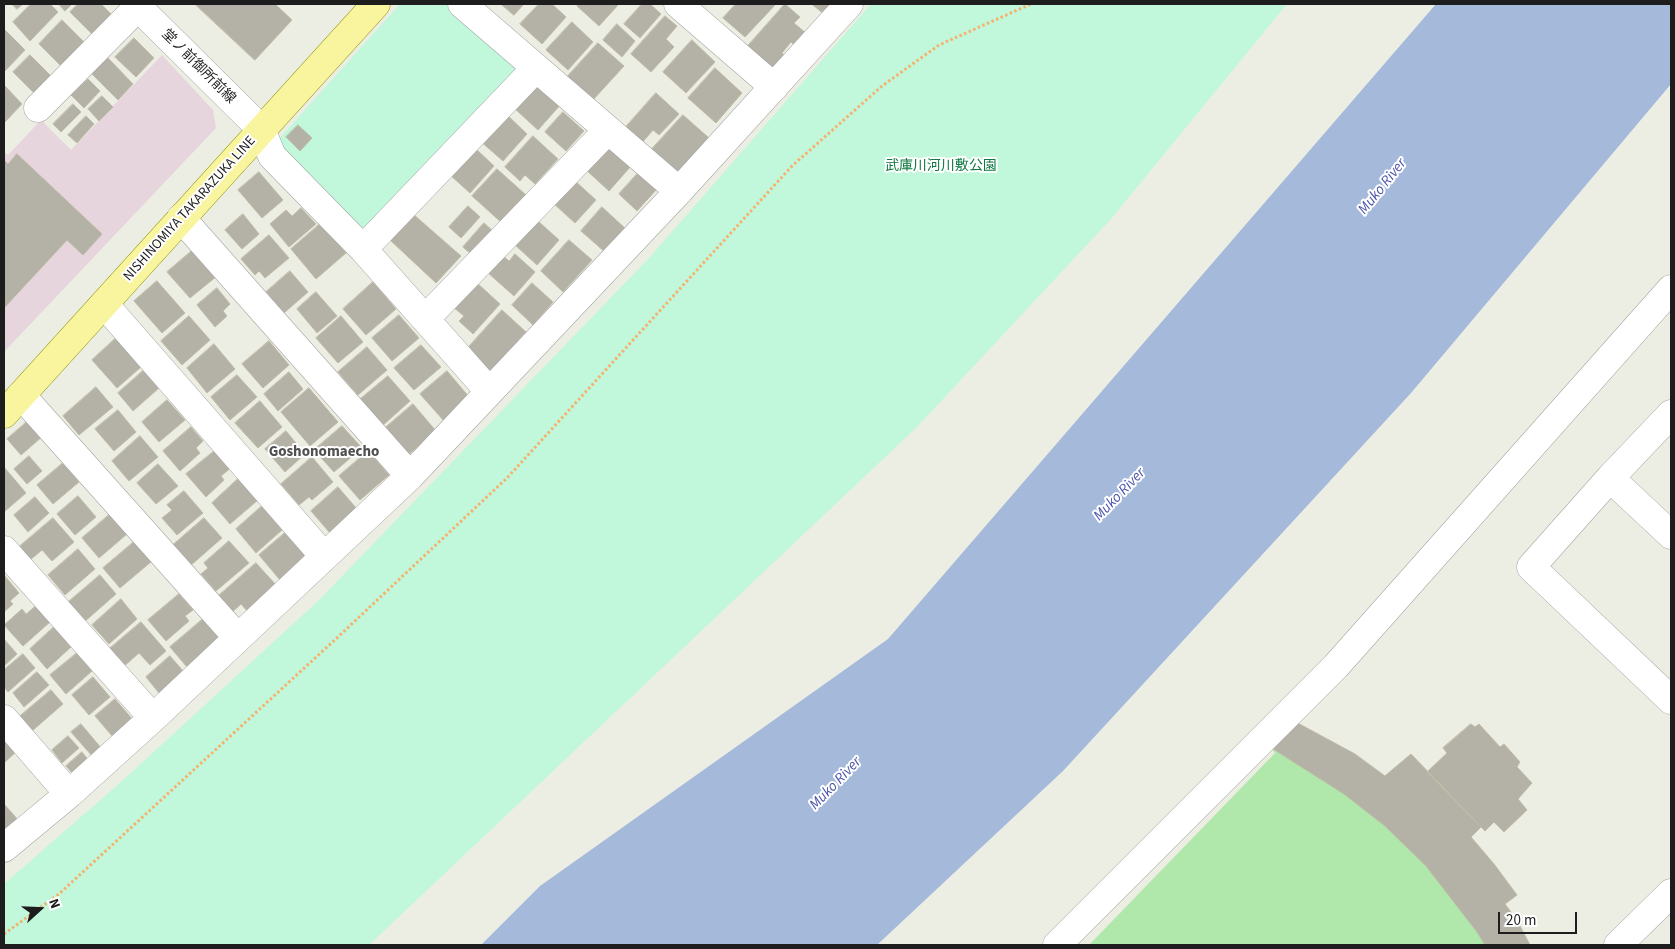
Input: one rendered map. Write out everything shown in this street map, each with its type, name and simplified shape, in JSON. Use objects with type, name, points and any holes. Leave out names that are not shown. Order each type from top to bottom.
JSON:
[{"type":"main road","name":"NISHINOMIYA TAKARAZUKA LINE","points":[[12,404],[376,4]]},
{"type":"street","points":[[462,4],[679,191]]},
{"type":"street","points":[[678,4],[774,87]]},
{"type":"street","points":[[4,848],[69,794],[153,718],[410,476],[679,191],[849,4]]},
{"type":"street","name":"堂ノ前御所前線","points":[[137,6],[261,129]]},
{"type":"street","points":[[38,108],[137,6]]},
{"type":"street","points":[[363,249],[536,68]]},
{"type":"street","points":[[261,129],[272,156],[363,249],[489,392]]},
{"type":"street","points":[[425,319],[608,130]]},
{"type":"street","points":[[181,218],[410,476]]},
{"type":"street","points":[[1057,945],[1336,666],[1671,289]]},
{"type":"street","points":[[104,304],[324,556]]},
{"type":"street","points":[[12,404],[238,638]]},
{"type":"street","points":[[1671,414],[1610,478],[1531,568],[1671,700]]},
{"type":"street","points":[[1610,478],[1671,535]]},
{"type":"street","points":[[4,550],[153,718]]},
{"type":"street","points":[[4,719],[69,794]]},
{"type":"street","points":[[1618,945],[1671,892]]},
{"type":"path","points":[[4,934],[58,894],[339,636],[507,478],[792,166],[882,86],[939,46],[1032,4]]},
{"type":"shaded area","points":[[162,55],[213,110],[216,128],[4,352],[4,152],[8,155],[41,120],[71,150]]},
{"type":"green space","points":[[400,4],[445,4],[519,69],[361,232],[277,141]]},
{"type":"green space","name":"武庫川河川敷公園","points":[[871,4],[1287,4],[1111,219],[916,428],[369,945],[4,945],[4,884],[122,781],[318,601],[650,257]]},
{"type":"green space","points":[[1270,747],[1384,776],[1411,754],[1481,827],[1471,837],[1517,895],[1505,904],[1517,920],[1530,945],[1089,945],[1275,753]]},
{"type":"water","name":"Muko River","points":[[1436,4],[1671,4],[1671,84],[1411,393],[1063,771],[877,945],[481,945],[540,886],[888,639]]},
{"type":"building","points":[[12,4],[23,4],[17,9]]},
{"type":"building","points":[[31,4],[50,4],[58,12],[30,41],[13,22]]},
{"type":"building","points":[[59,4],[72,4],[65,11]]},
{"type":"building","points":[[78,4],[101,4],[113,16],[94,36],[70,12]]},
{"type":"building","points":[[195,4],[275,4],[292,20],[255,60]]},
{"type":"building","points":[[501,4],[524,4],[514,15]]},
{"type":"building","points":[[539,4],[552,4],[566,17],[542,44],[520,24]]},
{"type":"building","points":[[579,4],[619,4],[599,26],[577,6]]},
{"type":"building","points":[[642,4],[650,4],[661,14],[640,38],[624,24]]},
{"type":"building","points":[[736,4],[776,4],[745,37],[723,18]]},
{"type":"building","points":[[785,4],[800,17],[794,23],[807,34],[796,47],[791,42],[782,53],[786,57],[773,72],[746,48]]},
{"type":"building","points":[[812,4],[831,4],[823,13]]},
{"type":"building","points":[[665,16],[677,26],[666,39],[674,47],[651,72],[631,54]]},
{"type":"building","points":[[62,20],[87,45],[64,69],[39,44]]},
{"type":"building","points":[[572,22],[593,42],[568,70],[546,50]]},
{"type":"building","points":[[617,24],[635,41],[622,57],[603,40]]},
{"type":"building","points":[[4,29],[25,50],[4,72]]},
{"type":"building","points":[[134,38],[154,58],[136,77],[115,57]]},
{"type":"building","points":[[692,40],[715,62],[686,93],[663,72]]},
{"type":"building","points":[[598,43],[624,66],[592,101],[567,77]]},
{"type":"building","points":[[30,55],[54,79],[37,96],[13,72]]},
{"type":"building","points":[[107,57],[133,84],[118,100],[91,73]]},
{"type":"building","points":[[715,68],[742,93],[716,123],[688,98]]},
{"type":"building","points":[[88,79],[100,91],[84,108],[71,95]]},
{"type":"building","points":[[538,81],[562,103],[538,130],[514,108]]},
{"type":"building","points":[[4,85],[22,104],[4,123]]},
{"type":"building","points":[[656,93],[679,114],[659,135],[653,130],[641,144],[624,129]]},
{"type":"building","points":[[102,96],[113,107],[99,121],[88,109]]},
{"type":"building","points":[[73,104],[81,112],[61,132],[53,124]]},
{"type":"building","points":[[504,112],[527,134],[503,161],[479,140]]},
{"type":"building","points":[[563,112],[584,131],[566,151],[545,132]]},
{"type":"building","points":[[683,115],[709,138],[677,174],[651,150]]},
{"type":"building","points":[[86,116],[94,124],[77,143],[68,135]]},
{"type":"building","points":[[298,125],[312,138],[300,151],[286,137]]},
{"type":"building","points":[[533,136],[558,159],[535,184],[525,175],[520,181],[505,167]]},
{"type":"building","points":[[608,143],[632,165],[609,191],[584,168]]},
{"type":"building","points":[[475,148],[494,166],[470,193],[450,175]]},
{"type":"building","points":[[17,154],[102,234],[83,255],[67,240],[4,308],[4,160],[8,164]]},
{"type":"building","points":[[497,169],[526,195],[502,223],[472,196]]},
{"type":"building","points":[[259,172],[283,200],[262,218],[238,190]]},
{"type":"building","points":[[639,172],[657,189],[637,211],[619,194]]},
{"type":"building","points":[[574,180],[596,200],[575,223],[553,203]]},
{"type":"building","points":[[468,206],[480,217],[461,238],[449,227]]},
{"type":"building","points":[[602,207],[627,230],[606,253],[581,231]]},
{"type":"building","points":[[301,208],[316,224],[289,247],[270,224],[286,210],[292,216]]},
{"type":"building","points":[[243,214],[259,234],[242,249],[225,230]]},
{"type":"building","points":[[413,214],[461,256],[436,283],[390,240]]},
{"type":"building","points":[[538,221],[559,240],[537,265],[515,245]]},
{"type":"building","points":[[321,223],[346,253],[316,279],[291,249]]},
{"type":"building","points":[[484,223],[494,232],[473,256],[463,247]]},
{"type":"building","points":[[269,235],[289,258],[265,278],[259,271],[255,275],[241,259]]},
{"type":"building","points":[[569,240],[592,260],[563,292],[541,271]]},
{"type":"building","points":[[194,249],[217,276],[190,298],[167,272]]},
{"type":"building","points":[[515,254],[535,272],[514,296],[487,272],[502,255],[509,261]]},
{"type":"building","points":[[290,271],[308,292],[284,313],[266,292]]},
{"type":"building","points":[[157,281],[185,313],[162,333],[134,301]]},
{"type":"building","points":[[373,282],[396,309],[366,335],[343,309]]},
{"type":"building","points":[[476,282],[500,304],[473,334],[459,321],[464,316],[453,307]]},
{"type":"building","points":[[532,283],[553,302],[533,325],[512,305]]},
{"type":"building","points":[[217,288],[230,304],[223,311],[227,316],[215,327],[197,305]]},
{"type":"building","points":[[316,292],[337,316],[317,333],[297,309]]},
{"type":"building","points":[[502,310],[526,332],[490,372],[466,350]]},
{"type":"building","points":[[399,315],[419,338],[392,361],[372,338]]},
{"type":"building","points":[[189,316],[210,340],[182,365],[161,341]]},
{"type":"building","points":[[341,316],[363,342],[338,363],[316,338]]},
{"type":"building","points":[[116,338],[141,367],[117,388],[92,360]]},
{"type":"building","points":[[269,341],[289,365],[263,388],[242,364]]},
{"type":"building","points":[[214,344],[235,369],[207,393],[187,368]]},
{"type":"building","points":[[421,345],[441,367],[414,390],[394,368]]},
{"type":"building","points":[[367,347],[387,370],[358,395],[338,372]]},
{"type":"building","points":[[144,370],[159,388],[133,411],[118,393]]},
{"type":"building","points":[[447,371],[470,398],[444,421],[420,394]]},
{"type":"building","points":[[289,372],[303,389],[278,411],[264,394]]},
{"type":"building","points":[[237,375],[257,397],[230,420],[211,397]]},
{"type":"building","points":[[388,376],[410,401],[381,427],[358,401]]},
{"type":"building","points":[[96,387],[113,407],[79,435],[63,416]]},
{"type":"building","points":[[309,388],[338,422],[310,446],[281,412]]},
{"type":"building","points":[[167,400],[185,420],[159,442],[142,422]]},
{"type":"building","points":[[260,401],[282,427],[258,448],[235,423]]},
{"type":"building","points":[[413,404],[436,431],[408,455],[385,428]]},
{"type":"building","points":[[118,410],[136,432],[114,451],[95,429]]},
{"type":"building","points":[[29,420],[43,436],[21,455],[7,439]]},
{"type":"building","points":[[342,426],[362,448],[334,472],[314,450]]},
{"type":"building","points":[[191,427],[203,441],[196,448],[200,453],[180,471],[163,451]]},
{"type":"building","points":[[286,431],[305,454],[285,472],[265,449]]},
{"type":"building","points":[[140,436],[158,457],[129,481],[112,461]]},
{"type":"building","points":[[218,448],[233,466],[221,476],[224,480],[206,497],[186,474]]},
{"type":"building","points":[[368,451],[389,475],[360,500],[339,476]]},
{"type":"building","points":[[29,456],[42,471],[27,484],[14,469]]},
{"type":"building","points":[[312,457],[333,482],[312,500],[309,497],[299,505],[281,484]]},
{"type":"building","points":[[63,463],[79,482],[53,504],[37,485]]},
{"type":"building","points":[[158,464],[178,486],[156,504],[137,483]]},
{"type":"building","points":[[4,467],[26,493],[4,512]]},
{"type":"building","points":[[239,478],[258,500],[230,524],[212,503]]},
{"type":"building","points":[[338,487],[357,509],[330,533],[311,511]]},
{"type":"building","points":[[184,491],[203,513],[177,535],[162,518],[172,510],[167,505]]},
{"type":"building","points":[[78,496],[96,517],[75,535],[57,514]]},
{"type":"building","points":[[35,497],[49,513],[28,532],[14,515]]},
{"type":"building","points":[[262,506],[282,530],[256,553],[236,529]]},
{"type":"building","points":[[109,515],[127,534],[99,558],[82,538]]},
{"type":"building","points":[[53,518],[74,542],[52,561],[42,550],[30,560],[19,547]]},
{"type":"building","points":[[204,518],[222,538],[190,566],[173,545]]},
{"type":"building","points":[[286,532],[307,556],[280,580],[259,555]]},
{"type":"building","points":[[135,541],[152,561],[120,588],[103,568]]},
{"type":"building","points":[[229,541],[249,563],[216,591],[201,574],[208,568],[204,563]]},
{"type":"building","points":[[78,549],[95,569],[65,595],[48,575]]},
{"type":"building","points":[[256,563],[277,586],[248,612],[241,604],[230,614],[216,598]]},
{"type":"building","points":[[4,575],[19,593],[10,601],[13,604],[4,612]]},
{"type":"building","points":[[100,575],[116,594],[83,623],[66,604]]},
{"type":"building","points":[[179,594],[193,610],[185,616],[189,621],[166,641],[148,620]]},
{"type":"building","points":[[121,599],[137,619],[109,644],[92,625]]},
{"type":"building","points":[[37,605],[50,622],[23,646],[4,625],[22,609],[26,614]]},
{"type":"building","points":[[203,619],[220,639],[187,667],[170,647]]},
{"type":"building","points":[[141,622],[166,651],[150,665],[139,653],[123,667],[108,650]]},
{"type":"building","points":[[54,627],[71,647],[47,669],[30,649]]},
{"type":"building","points":[[4,639],[17,654],[4,666]]},
{"type":"building","points":[[77,653],[92,671],[66,694],[50,675]]},
{"type":"building","points":[[23,654],[35,668],[8,692],[4,687],[4,670]]},
{"type":"building","points":[[170,656],[184,672],[159,693],[146,677]]},
{"type":"building","points":[[37,672],[49,685],[24,707],[13,693]]},
{"type":"building","points":[[93,677],[110,697],[89,715],[72,695]]},
{"type":"building","points":[[51,690],[63,704],[32,731],[19,717]]},
{"type":"building","points":[[115,699],[133,720],[113,737],[95,716]]},
{"type":"building","points":[[1294,721],[1355,754],[1385,776],[1411,754],[1481,827],[1471,837],[1517,895],[1505,904],[1517,920],[1530,945],[1485,945],[1426,866],[1385,826],[1344,794],[1270,747]]},
{"type":"building","points":[[81,724],[102,749],[93,757],[71,732]]},
{"type":"building","points":[[1471,724],[1475,727],[1479,724],[1500,747],[1504,744],[1520,762],[1517,767],[1532,783],[1518,799],[1527,810],[1504,832],[1494,822],[1485,831],[1427,772],[1447,753],[1443,748]]},
{"type":"building","points":[[4,734],[18,750],[4,763]]},
{"type":"building","points":[[68,736],[79,748],[62,763],[52,750]]},
{"type":"building","points":[[82,752],[89,761],[74,775],[66,766]]},
{"type":"building","points":[[4,804],[19,821],[4,835]]},
{"type":"district","name":"Goshonomaecho","points":[[324,453]]}]
